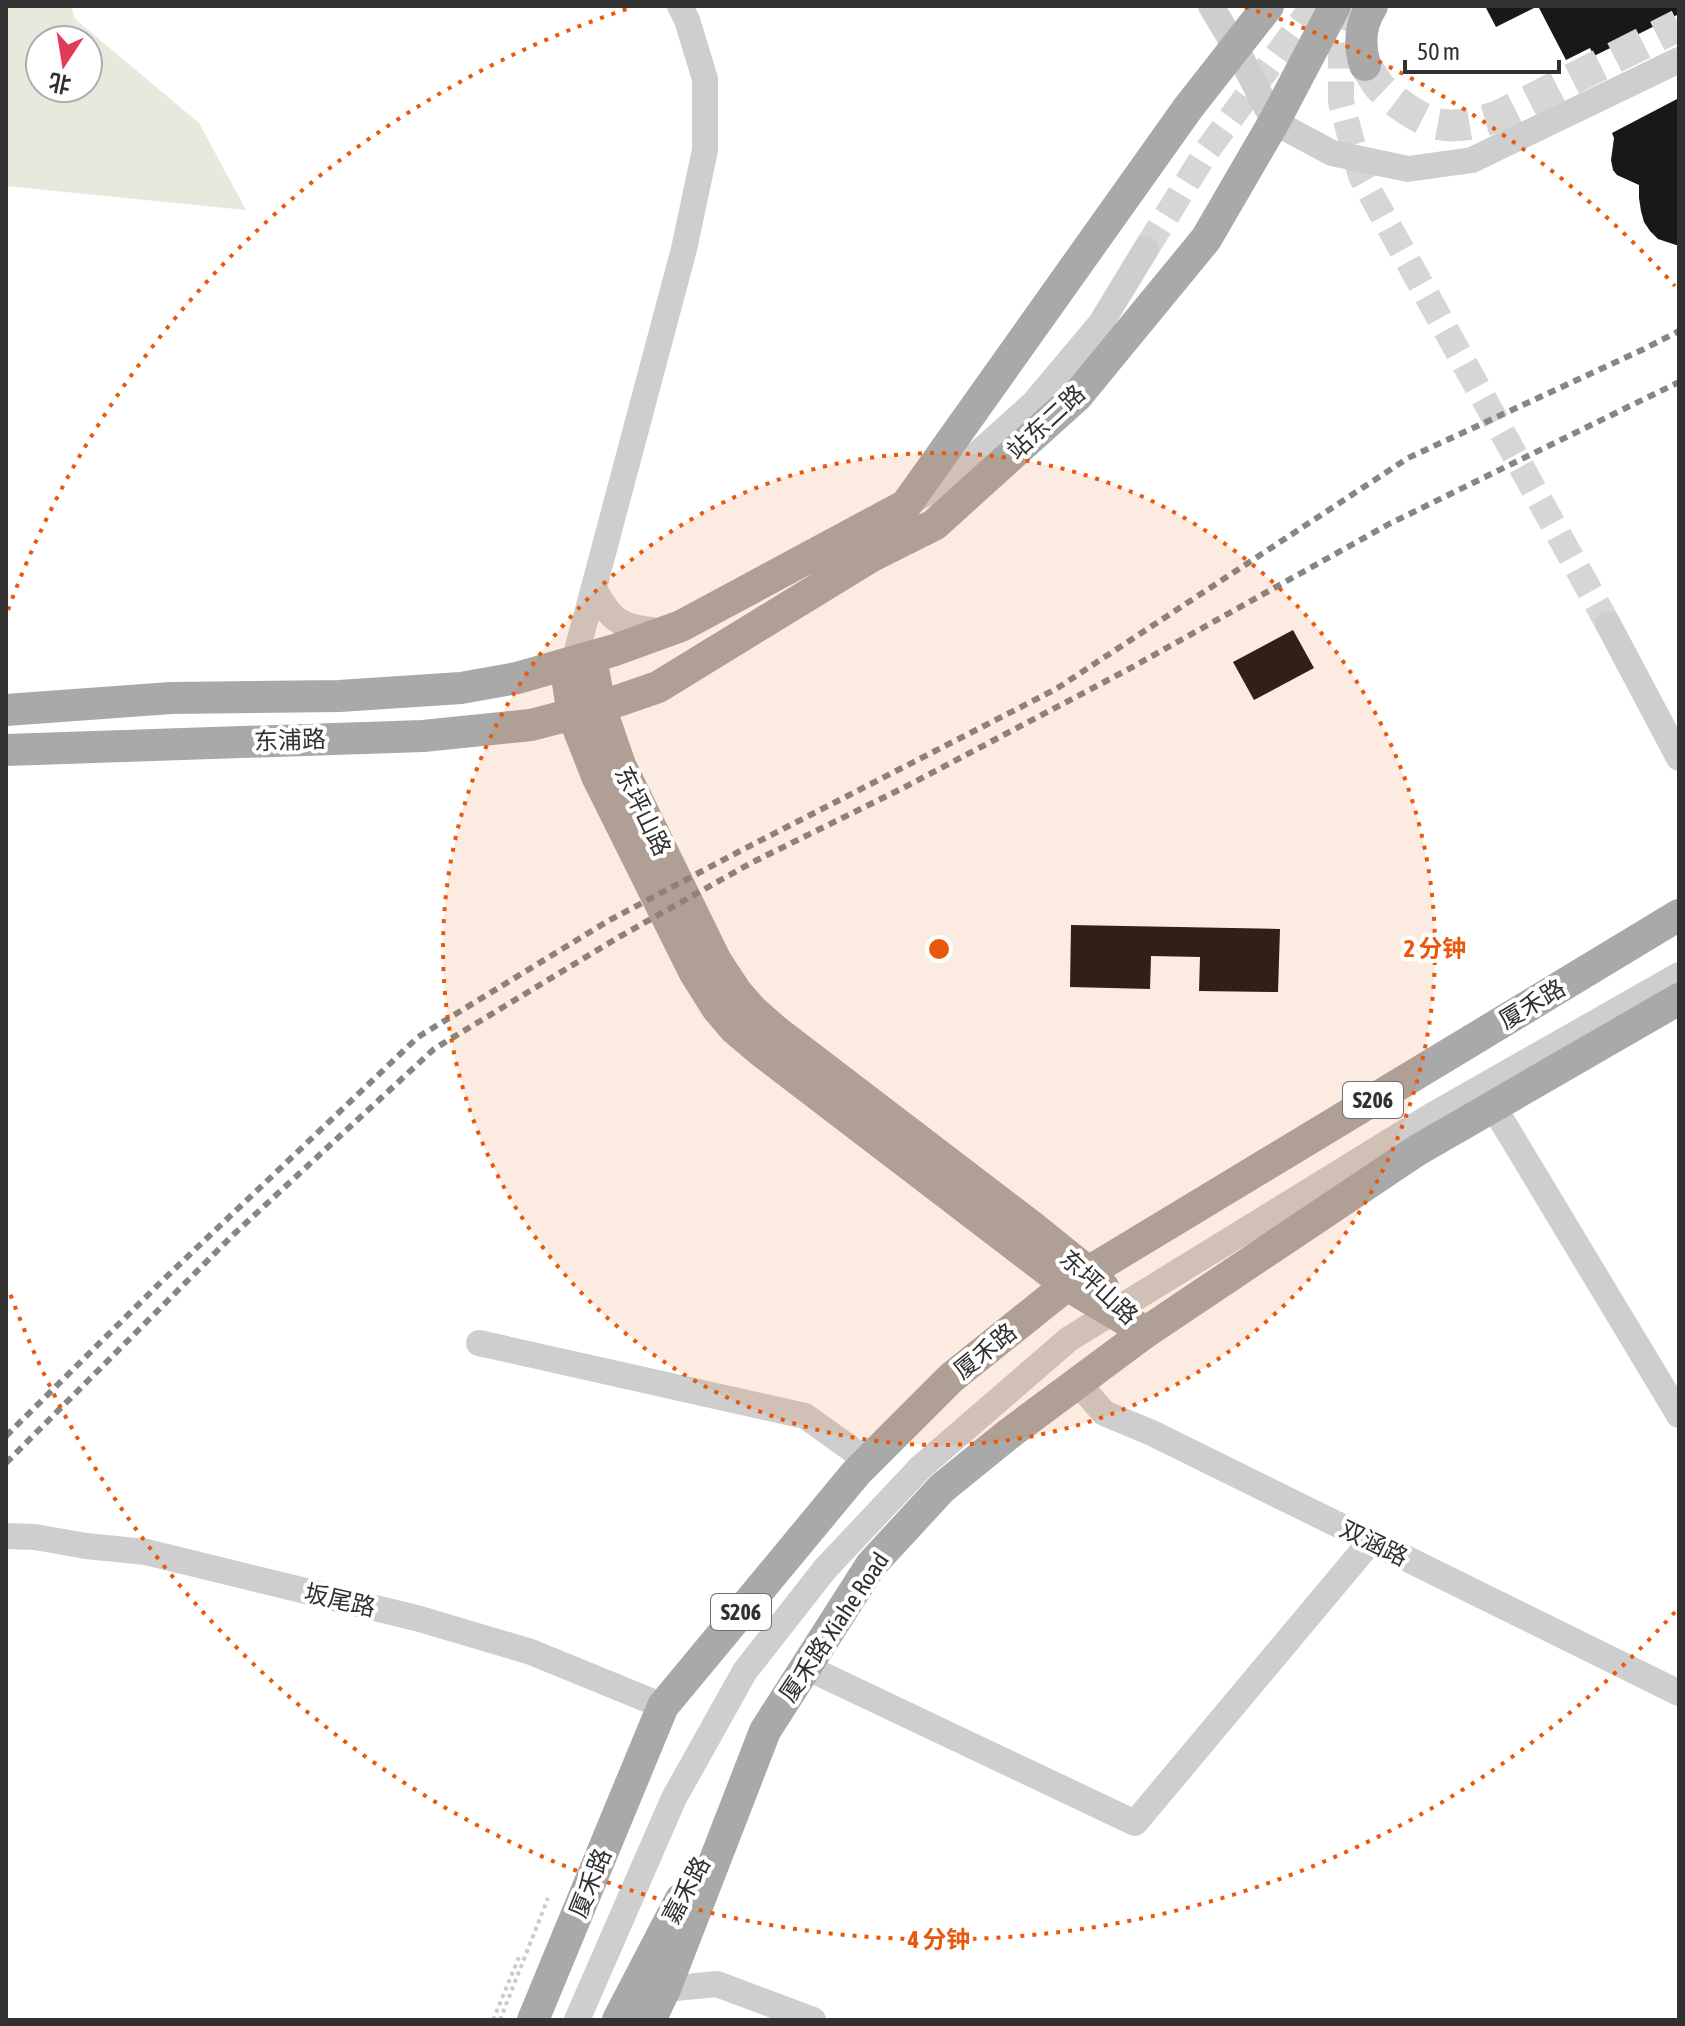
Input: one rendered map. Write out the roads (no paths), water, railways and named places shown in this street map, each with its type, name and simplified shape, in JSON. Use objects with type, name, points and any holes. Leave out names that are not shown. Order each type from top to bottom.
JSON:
[{"type":"main road","points":[[906,505],[1188,108],[1268,6]]},
{"type":"main road","name":"站东二路","points":[[599,707],[658,687],[870,557],[934,525],[1077,396],[1206,239],[1274,122],[1335,6]]},
{"type":"main road","points":[[1365,65],[1360,47],[1366,15],[1372,6]]},
{"type":"main road","name":"东浦路","points":[[6,710],[171,698],[339,696],[461,688],[517,678],[615,650],[681,626],[906,505]]},
{"type":"main road","name":"东坪山路","points":[[577,661],[599,707],[597,776],[695,973],[717,1008],[735,1029],[1078,1278],[1146,1332]]},
{"type":"main road","name":"东浦路","points":[[6,750],[423,736],[531,725],[599,707]]},
{"type":"main road","name":"厦禾路","points":[[533,2020],[663,1706],[868,1461],[951,1378],[1078,1278],[1679,915]]},
{"type":"main road","name":"S206","points":[[1078,1383],[1146,1332],[1416,1151],[1679,999]]},
{"type":"main road","name":"厦禾路 Xiahe Road","points":[[754,1760],[765,1731],[871,1565],[942,1488],[1078,1383]]},
{"type":"main road","name":"S206","points":[[650,2020],[665,1989],[754,1760]]},
{"type":"main road","name":"嘉禾路","points":[[618,2020],[754,1760]]},
{"type":"street","points":[[577,661],[684,249],[705,150],[705,79],[680,6]]},
{"type":"street","points":[[1211,6],[1274,122],[1332,153],[1408,169],[1472,160],[1679,60]]},
{"type":"street","points":[[906,505],[944,484],[1033,404],[1101,323],[1146,249]]},
{"type":"street","points":[[594,588],[610,615],[624,625],[663,632]]},
{"type":"street","points":[[1608,624],[1679,758]]},
{"type":"street","points":[[577,2020],[674,1798],[745,1671],[825,1569],[921,1467],[1069,1339],[1431,1116],[1679,975]]},
{"type":"street","points":[[1493,1106],[1679,1415]]},
{"type":"street","points":[[479,1343],[805,1416],[868,1461]]},
{"type":"street","name":"双涵路","points":[[1078,1383],[1104,1413],[1152,1433],[1679,1693]]},
{"type":"street","name":"坂尾路","points":[[6,1536],[146,1552],[420,1619],[531,1652],[663,1706]]},
{"type":"street","points":[[806,1667],[1135,1823],[1371,1541]]},
{"type":"street","points":[[665,1989],[717,1984],[813,2020]]},
{"type":"tunnel","points":[[1146,249],[1206,152],[1313,6]]},
{"type":"tunnel","points":[[1353,6],[1341,34],[1341,102],[1361,176],[1608,624]]},
{"type":"tunnel","points":[[1365,65],[1379,86],[1414,114],[1437,124],[1468,124],[1499,116],[1679,25]]},
{"type":"railway","points":[[6,1436],[163,1280],[418,1037],[608,921],[1056,689],[1408,458],[1679,331]]},
{"type":"railway","points":[[6,1463],[234,1234],[434,1049],[619,937],[751,863],[905,787],[1127,670],[1389,524],[1679,382]]}]
